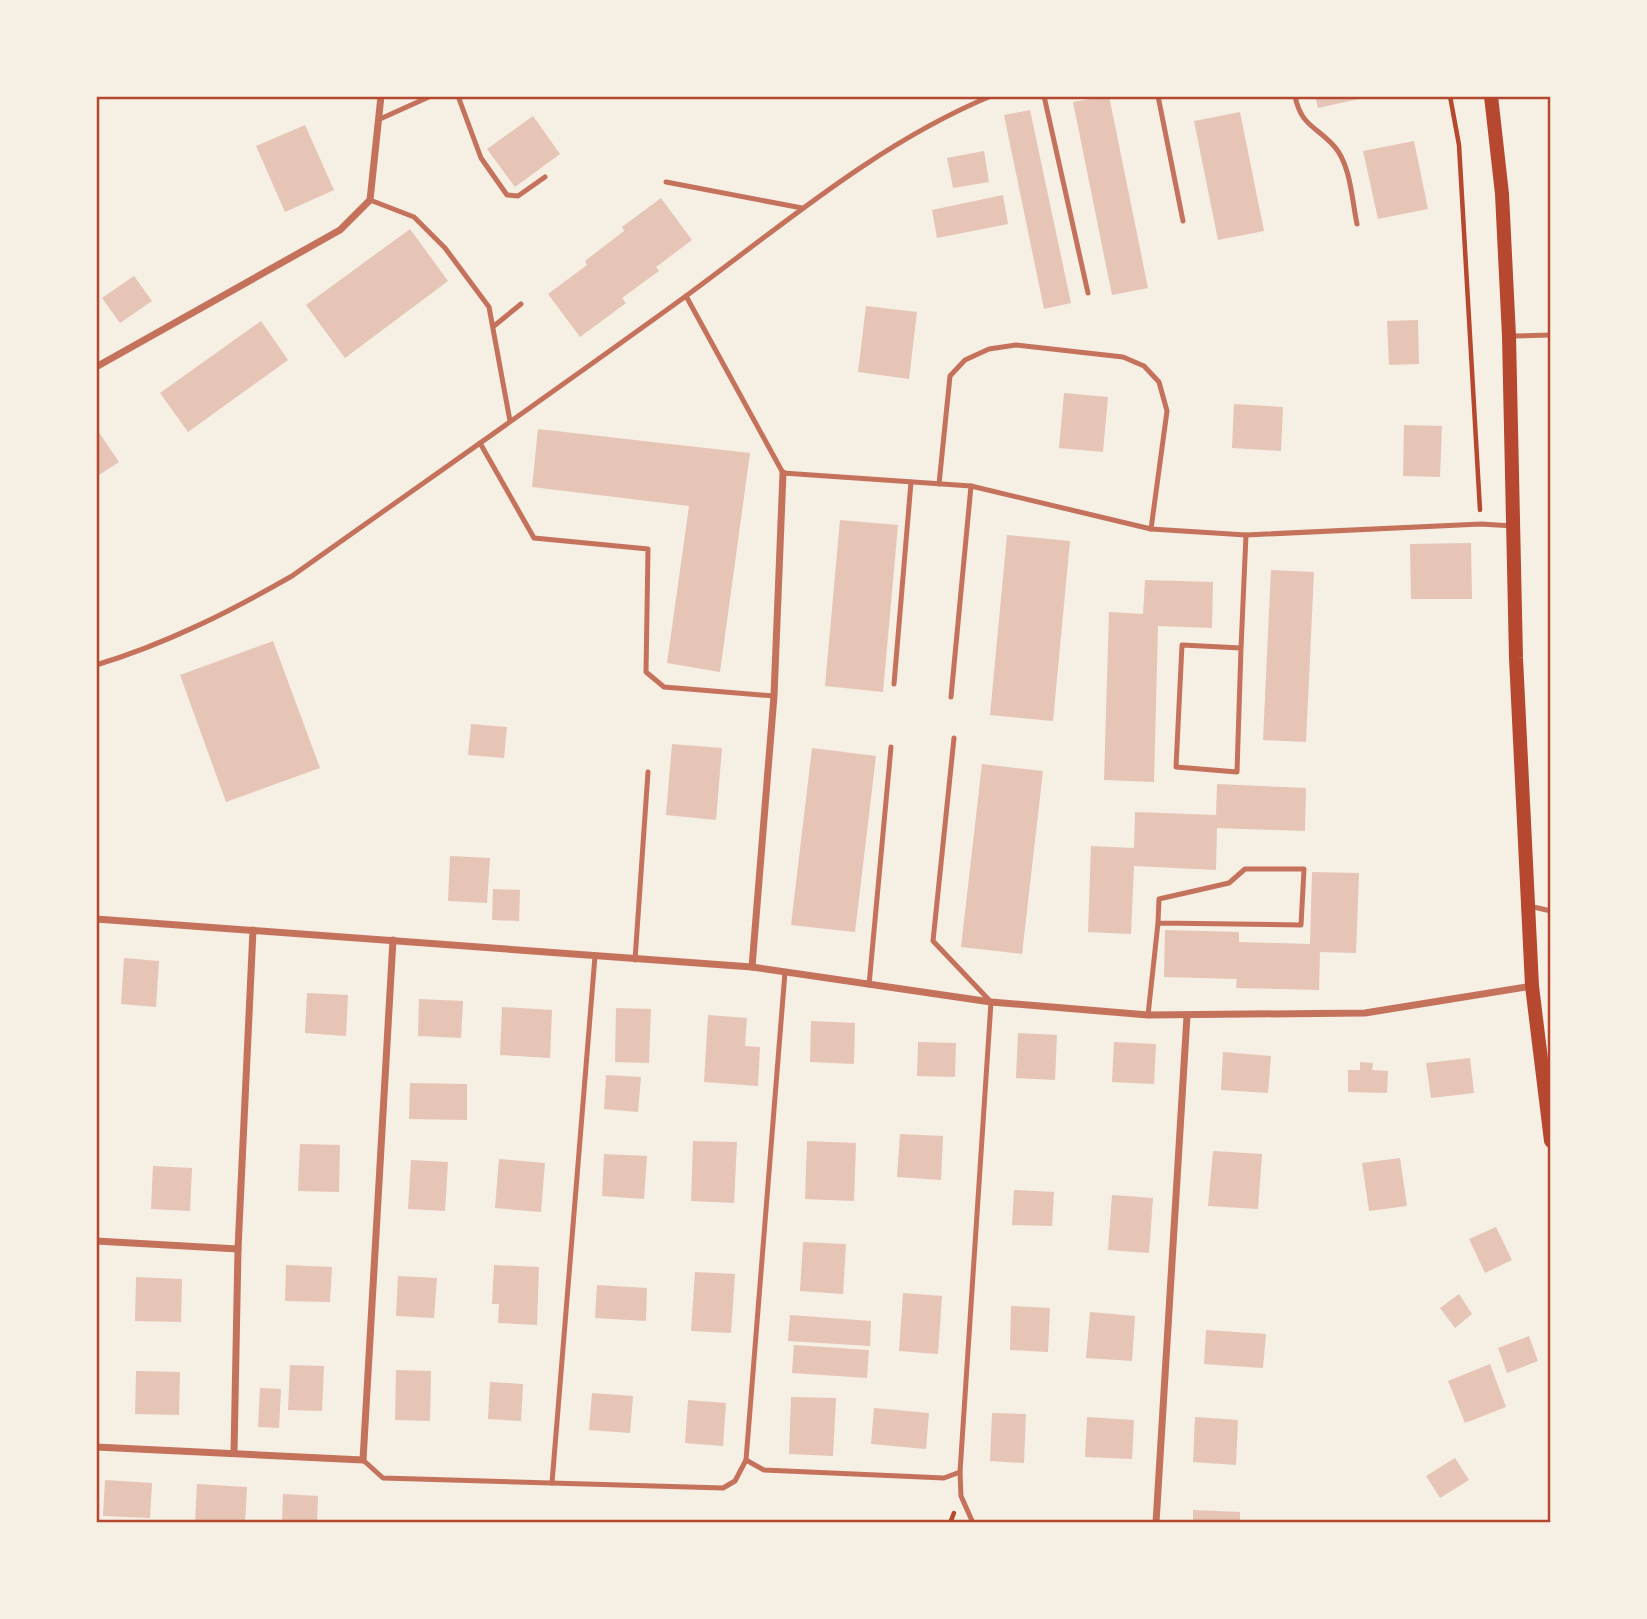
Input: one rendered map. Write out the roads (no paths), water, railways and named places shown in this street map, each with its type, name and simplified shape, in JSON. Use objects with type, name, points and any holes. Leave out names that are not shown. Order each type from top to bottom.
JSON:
[{"type":"main road","points":[[1491,96],[1502,194],[1509,336],[1516,658],[1532,986],[1551,1141]]},
{"type":"street","points":[[97,366],[340,230],[370,200],[381,96]]},
{"type":"street","points":[[752,967],[774,696],[783,473]]},
{"type":"street","points":[[96,919],[752,967],[990,1002],[1148,1015],[1365,1013],[1532,986]]},
{"type":"street","points":[[234,1454],[238,1250],[253,930]]},
{"type":"street","points":[[96,1447],[363,1460],[393,940]]},
{"type":"street","points":[[1156,1523],[1187,1016]]},
{"type":"street","points":[[96,1241],[238,1250]]},
{"type":"lane","points":[[380,119],[431,96]]},
{"type":"lane","points":[[458,96],[481,158],[507,195],[518,196],[545,177]]},
{"type":"lane","points":[[96,665],[128,655],[226,614],[292,576],[686,296],[802,208],[914,133],[991,96]]},
{"type":"lane","points":[[1044,96],[1088,293]]},
{"type":"lane","points":[[1158,96],[1183,222]]},
{"type":"lane","points":[[1295,96],[1299,114],[1334,146],[1343,160],[1357,224]]},
{"type":"lane","points":[[666,182],[802,208]]},
{"type":"lane","points":[[370,200],[414,217],[445,248],[489,307],[510,421]]},
{"type":"lane","points":[[686,296],[783,473],[971,486],[1151,529],[1246,535],[1481,524],[1513,527]]},
{"type":"lane","points":[[494,326],[521,304]]},
{"type":"lane","points":[[1509,336],[1551,335]]},
{"type":"lane","points":[[939,484],[950,376],[965,360],[989,349],[1016,345],[1123,357],[1144,366],[1159,382],[1167,411],[1151,529]]},
{"type":"lane","points":[[480,443],[534,538],[648,549],[646,672],[664,687],[774,696]]},
{"type":"lane","points":[[894,684],[911,482]]},
{"type":"lane","points":[[951,697],[971,486]]},
{"type":"lane","points":[[1241,648],[1182,645],[1176,768],[1237,772],[1246,535]]},
{"type":"lane","points":[[954,738],[933,941],[990,1002],[960,1472],[961,1496],[973,1523]]},
{"type":"lane","points":[[869,985],[891,747]]},
{"type":"lane","points":[[635,960],[648,772]]},
{"type":"lane","points":[[1148,1015],[1159,899],[1229,883],[1245,869],[1304,869],[1301,925],[1158,923]]},
{"type":"lane","points":[[1529,906],[1551,911]]},
{"type":"lane","points":[[552,1483],[595,956]]},
{"type":"lane","points":[[363,1460],[383,1478],[723,1488],[735,1481],[746,1460],[785,972]]},
{"type":"lane","points":[[746,1460],[764,1470],[944,1478],[960,1472]]}]
